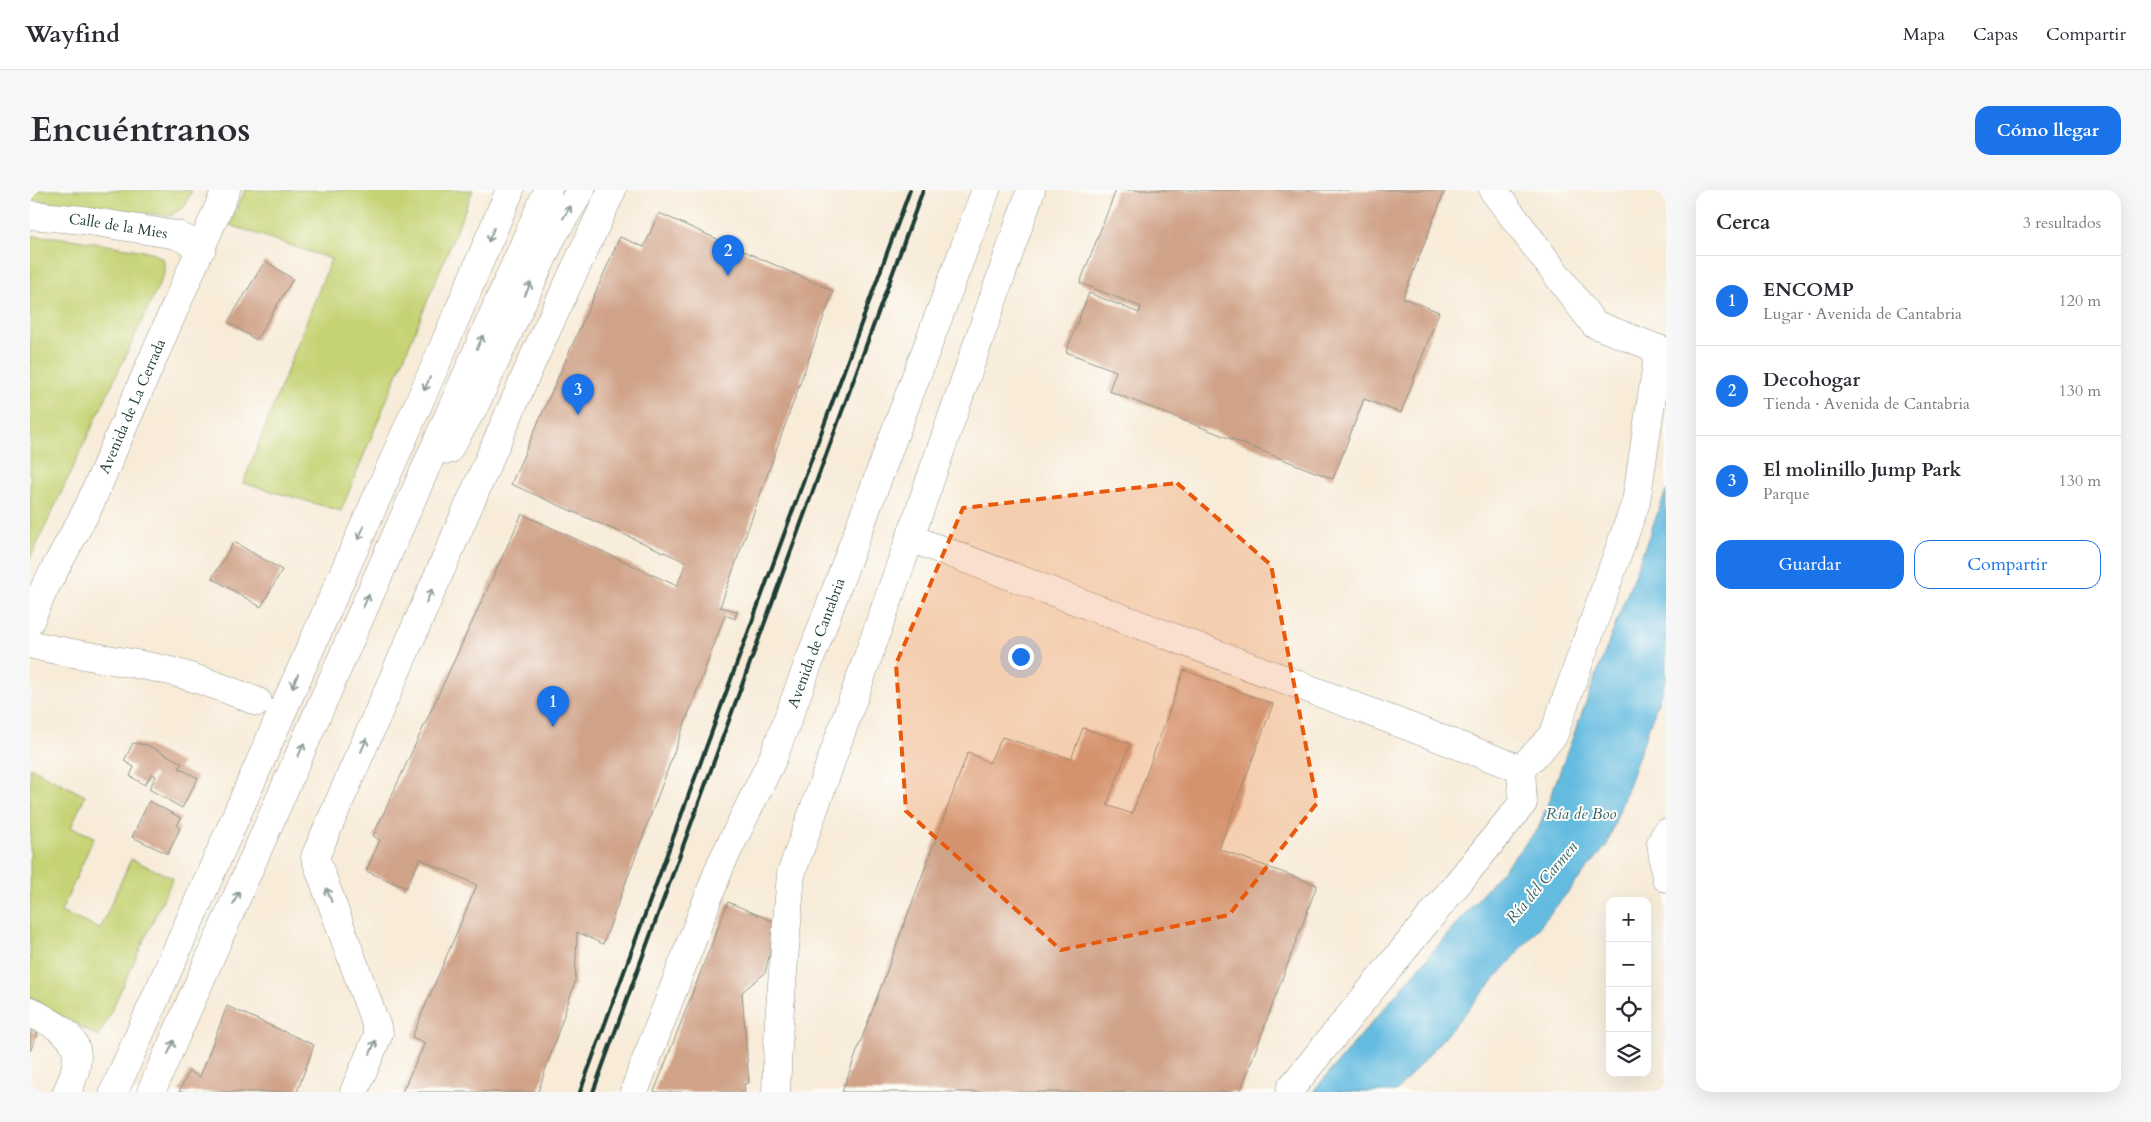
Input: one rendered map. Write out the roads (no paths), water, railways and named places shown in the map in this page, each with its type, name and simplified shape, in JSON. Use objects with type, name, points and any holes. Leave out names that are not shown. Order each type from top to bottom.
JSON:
[{"type":"main road","name":"Avenida de La Cerrada","points":[[30,621],[44,589],[88,508],[226,190]]},
{"type":"main road","points":[[114,1092],[436,364],[510,190]]},
{"type":"main road","points":[[151,1092],[548,190]]},
{"type":"main road","points":[[411,499],[452,445],[476,403],[553,235],[581,190]]},
{"type":"main road","points":[[354,1092],[380,1033],[315,857],[533,359],[612,190]]},
{"type":"main road","name":"Avenida de Cantabria","points":[[634,1092],[721,864],[773,758],[986,190]]},
{"type":"main road","points":[[776,1092],[779,1021],[791,874],[1031,190]]},
{"type":"main road","points":[[1290,1092],[1291,1088],[1523,803],[1521,769],[1553,736],[1636,502],[1663,350],[1594,324],[1493,190]]},
{"type":"main road","name":"Calle de la Mies","points":[[30,215],[82,220],[177,235],[202,248]]},
{"type":"main road","points":[[910,538],[1521,769]]},
{"type":"main road","points":[[30,644],[53,650],[170,671],[215,684],[258,702]]},
{"type":"main road","points":[[1666,833],[1661,843],[1666,878]]},
{"type":"main road","points":[[30,1011],[64,1030],[74,1042],[78,1058],[67,1092]]},
{"type":"water","name":"Ría de Boo","points":[[1666,491],[1666,679],[1607,845],[1515,956],[1396,1092],[1314,1092],[1538,829]]},
{"type":"railway","points":[[580,1092],[910,190]]},
{"type":"railway","points":[[593,1092],[923,190]]},
{"type":"place","name":"Decohogar","points":[[728,276]]},
{"type":"place","name":"El molinillo Jump Park","points":[[578,415]]},
{"type":"place","name":"ENCOMP","points":[[553,727]]},
{"type":"water label","name":"Ría del Carmen","points":[[1541,882]]}]
